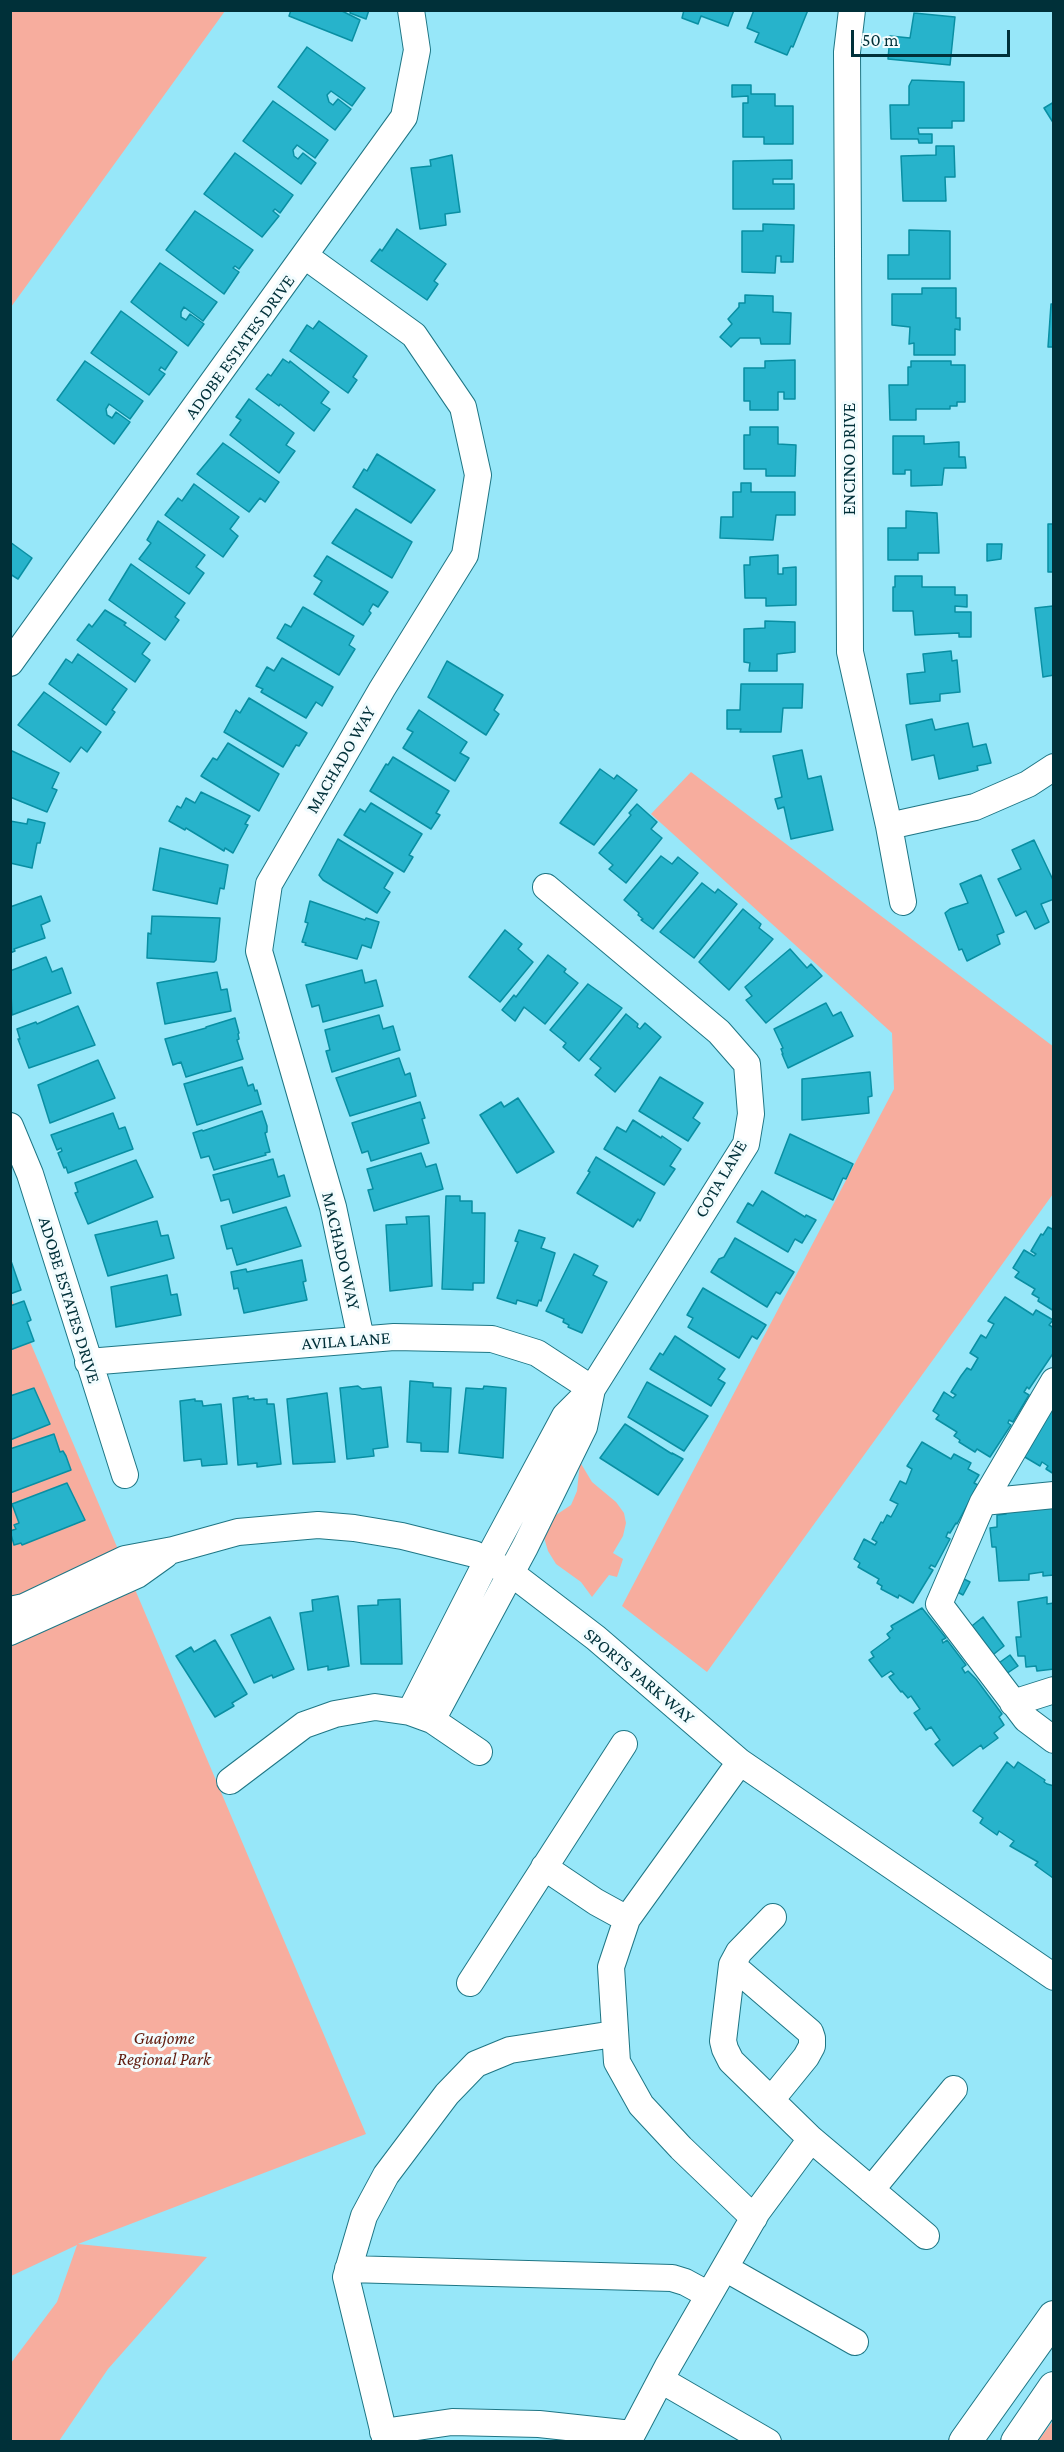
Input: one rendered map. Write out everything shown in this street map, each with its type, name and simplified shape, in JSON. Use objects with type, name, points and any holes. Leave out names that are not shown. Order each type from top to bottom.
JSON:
[{"type":"main road","points":[[965,2442],[1053,2317]]},
{"type":"main road","points":[[1017,2442],[1053,2388]]},
{"type":"street","name":"ADOBE ESTATES DRIVE","points":[[10,663],[404,117],[417,50],[411,10]]},
{"type":"street","name":"ENCINO DRIVE","points":[[852,10],[847,52],[850,652],[889,826],[903,902]]},
{"type":"street","name":"MACHADO WAY","points":[[305,256],[414,335],[463,407],[478,475],[465,555],[382,689],[269,884],[259,951],[333,1207],[361,1340]]},
{"type":"street","points":[[889,826],[975,807],[1028,784],[1053,767]]},
{"type":"street","name":"COTA LANE","points":[[421,1716],[487,1561],[566,1416],[592,1389],[746,1144],[751,1114],[747,1064],[719,1032],[546,887]]},
{"type":"street","name":"ADOBE ESTATES DRIVE","points":[[10,1126],[30,1174],[125,1476]]},
{"type":"street","name":"AVILA LANE","points":[[88,1362],[394,1337],[492,1339],[537,1353],[592,1389]]},
{"type":"street","points":[[1053,1381],[983,1502],[939,1604],[1026,1719],[1053,1740]]},
{"type":"street","name":"COTA LANE","points":[[421,1716],[512,1573],[584,1427],[592,1389]]},
{"type":"street","points":[[983,1502],[1053,1495]]},
{"type":"street","name":"SPORTS PARK WAY","points":[[10,1610],[24,1607],[125,1559],[173,1550],[238,1532],[318,1525],[354,1528],[402,1536],[474,1554],[512,1573],[596,1638],[740,1762],[1053,1977]]},
{"type":"street","name":"SPORTS PARK WAY","points":[[10,1632],[137,1575],[173,1550]]},
{"type":"street","points":[[1013,1703],[1053,1690]]},
{"type":"street","points":[[230,1781],[304,1725],[335,1714],[375,1707],[421,1716],[479,1752]]},
{"type":"street","points":[[470,1983],[624,1744]]},
{"type":"street","points":[[740,1762],[627,1919],[610,1968],[617,2062],[641,2105],[681,2148],[754,2218]]},
{"type":"street","points":[[544,1867],[596,1902],[627,1919]]},
{"type":"street","points":[[773,1917],[739,1952],[732,1965],[723,2041],[730,2061],[811,2139],[926,2236]]},
{"type":"street","points":[[732,1965],[810,2032],[813,2038],[812,2046],[806,2057],[771,2100]]},
{"type":"street","points":[[614,2034],[510,2050],[476,2064],[447,2094],[386,2175],[364,2216],[346,2277],[385,2437],[452,2422],[538,2424],[630,2438],[754,2218],[811,2139]]},
{"type":"street","points":[[871,2190],[954,2090]]},
{"type":"street","points":[[725,2268],[855,2342]]},
{"type":"street","points":[[348,2269],[672,2278],[709,2295]]},
{"type":"street","points":[[661,2380],[768,2442]]},
{"type":"green space","points":[[10,11],[225,11],[11,307]]},
{"type":"green space","points":[[691,772],[1054,1047],[1053,1194],[707,1672],[622,1606],[894,1089],[892,1033],[651,814]]},
{"type":"green space","name":"Guajome Regional Park","points":[[11,1297],[366,2134],[78,2244],[207,2257],[108,2369],[59,2441],[11,2441],[11,2363],[57,2302],[77,2245],[11,2276]]},
{"type":"green space","points":[[580,1462],[592,1482],[616,1502],[624,1513],[626,1523],[623,1536],[613,1553],[623,1559],[617,1577],[609,1575],[592,1597],[581,1582],[556,1564],[548,1551],[543,1534],[547,1521],[571,1505],[577,1491]]},
{"type":"green space","points":[[1053,2421],[1053,2441],[1038,2441]]},
{"type":"building","points":[[291,10],[340,10],[360,20],[352,41],[289,16]]},
{"type":"building","points":[[351,10],[369,10],[366,19],[350,13]]},
{"type":"building","points":[[684,10],[734,10],[728,26],[701,16],[698,24],[682,18]]},
{"type":"building","points":[[754,10],[808,10],[793,47],[791,46],[787,55],[755,42],[759,33],[747,28]]},
{"type":"building","points":[[914,13],[955,17],[950,65],[888,59],[890,36],[910,38]]},
{"type":"building","points":[[307,47],[365,88],[352,106],[331,91],[327,95],[329,102],[333,105],[338,99],[351,109],[335,130],[278,87]]},
{"type":"building","points":[[912,80],[964,82],[964,121],[952,121],[952,128],[918,128],[919,134],[932,134],[932,143],[919,143],[918,139],[891,139],[890,105],[909,105],[909,86]]},
{"type":"building","points":[[732,85],[751,85],[751,94],[775,94],[775,106],[793,106],[793,144],[764,144],[764,137],[743,137],[743,103],[748,103],[748,96],[732,97]]},
{"type":"building","points":[[273,101],[328,140],[315,158],[297,145],[293,150],[294,156],[298,159],[303,153],[316,163],[301,184],[243,141]]},
{"type":"building","points":[[1054,102],[1054,124],[1044,108]]},
{"type":"building","points":[[936,146],[954,146],[955,177],[945,177],[946,201],[903,201],[901,156],[936,155]]},
{"type":"building","points":[[235,153],[293,195],[280,213],[275,209],[273,211],[279,216],[262,237],[204,194]]},
{"type":"building","points":[[452,155],[460,212],[445,214],[446,225],[420,229],[411,168],[431,166],[430,160]]},
{"type":"building","points":[[792,160],[792,179],[773,179],[773,184],[794,184],[794,209],[733,209],[733,161]]},
{"type":"building","points":[[195,211],[253,250],[239,269],[235,266],[233,268],[239,272],[224,294],[166,250]]},
{"type":"building","points":[[763,224],[794,225],[793,262],[781,262],[781,256],[776,256],[775,273],[742,272],[742,231],[763,231]]},
{"type":"building","points":[[397,229],[446,264],[434,281],[438,284],[427,300],[371,261],[380,249],[382,251]]},
{"type":"building","points":[[909,230],[950,231],[950,279],[888,279],[888,255],[909,255]]},
{"type":"building","points":[[160,263],[217,302],[203,321],[184,307],[181,317],[186,320],[190,314],[204,324],[188,346],[131,302]]},
{"type":"building","points":[[922,288],[956,288],[956,318],[960,318],[960,330],[955,329],[955,355],[914,355],[914,343],[909,344],[910,327],[892,325],[892,294],[922,294]]},
{"type":"building","points":[[745,295],[773,296],[773,312],[791,313],[790,344],[761,344],[760,338],[740,338],[731,347],[720,337],[732,324],[728,319],[739,307],[739,303],[745,303]]},
{"type":"building","points":[[1051,304],[1054,304],[1054,347],[1048,347]]},
{"type":"building","points":[[121,311],[177,352],[165,370],[161,367],[159,370],[165,374],[149,395],[91,353]]},
{"type":"building","points":[[319,321],[367,356],[353,377],[357,380],[348,393],[290,351],[307,325],[313,329]]},
{"type":"building","points":[[283,359],[289,363],[290,361],[329,392],[321,403],[330,409],[314,431],[280,404],[279,406],[256,389],[268,374],[271,376]]},
{"type":"building","points":[[795,360],[795,399],[784,399],[784,392],[778,392],[778,410],[750,410],[750,401],[744,401],[744,368],[765,368],[765,361]]},
{"type":"building","points":[[85,361],[143,401],[130,419],[109,404],[106,409],[107,415],[112,418],[116,412],[130,422],[114,444],[57,400]]},
{"type":"building","points":[[911,361],[951,361],[951,365],[965,365],[965,402],[957,402],[957,406],[950,406],[950,409],[916,409],[916,420],[890,420],[889,385],[908,385],[908,367],[911,367]]},
{"type":"building","points":[[249,399],[294,433],[286,445],[295,451],[279,473],[230,435],[241,420],[236,417]]},
{"type":"building","points":[[750,427],[778,427],[778,444],[796,445],[795,476],[766,476],[766,469],[744,469],[744,435],[750,435]]},
{"type":"building","points":[[893,436],[924,436],[924,444],[959,442],[959,457],[965,457],[966,468],[944,468],[942,485],[911,486],[911,470],[905,470],[905,474],[893,474]]},
{"type":"building","points":[[223,443],[279,482],[265,502],[260,498],[249,512],[197,474]]},
{"type":"building","points":[[377,454],[435,490],[411,523],[353,487],[364,469],[367,471]]},
{"type":"building","points":[[741,483],[751,483],[751,492],[795,492],[795,515],[776,515],[773,540],[720,538],[721,517],[733,517],[733,492],[741,492]]},
{"type":"building","points":[[194,484],[239,517],[230,529],[238,536],[223,557],[165,515],[178,498],[182,501]]},
{"type":"building","points":[[356,509],[412,542],[392,578],[332,543]]},
{"type":"building","points":[[906,511],[937,513],[939,553],[918,553],[918,560],[888,560],[888,528],[906,528]]},
{"type":"building","points":[[158,521],[205,555],[196,567],[204,573],[189,594],[139,559],[151,543],[147,540]]},
{"type":"building","points":[[1048,524],[1054,524],[1054,572],[1048,572]]},
{"type":"building","points":[[10,542],[32,558],[18,579],[10,574]]},
{"type":"building","points":[[987,544],[1002,544],[1001,559],[987,561]]},
{"type":"building","points":[[778,555],[778,574],[783,574],[783,568],[796,567],[796,605],[766,606],[766,598],[745,598],[744,565],[750,565],[750,557]]},
{"type":"building","points":[[327,556],[388,592],[378,607],[373,604],[369,611],[371,613],[363,625],[314,594],[322,581],[314,576]]},
{"type":"building","points":[[131,564],[185,603],[175,617],[179,620],[165,640],[109,600]]},
{"type":"building","points":[[895,576],[922,576],[922,587],[955,587],[955,595],[967,595],[967,607],[955,606],[955,612],[971,612],[971,637],[959,637],[959,633],[915,635],[913,611],[893,611]]},
{"type":"building","points":[[1053,606],[1054,675],[1043,677],[1035,608]]},
{"type":"building","points":[[303,607],[354,636],[349,645],[355,649],[339,675],[277,638],[285,624],[291,627]]},
{"type":"building","points":[[105,610],[126,623],[124,625],[150,643],[142,654],[150,660],[135,682],[77,640],[89,624],[92,627]]},
{"type":"building","points":[[765,621],[795,622],[795,652],[777,654],[777,671],[749,671],[750,663],[744,662],[744,629],[765,628]]},
{"type":"building","points":[[951,651],[952,661],[957,660],[960,692],[940,694],[940,701],[910,704],[907,674],[925,672],[923,654]]},
{"type":"building","points":[[78,654],[127,689],[112,710],[115,712],[106,725],[49,684],[66,659],[72,663]]},
{"type":"building","points":[[282,658],[333,687],[322,706],[316,702],[306,718],[261,692],[263,689],[256,686],[267,667],[274,671]]},
{"type":"building","points":[[447,661],[503,695],[494,710],[499,714],[486,735],[428,697]]},
{"type":"building","points":[[741,684],[803,684],[802,708],[783,708],[781,732],[740,732],[741,729],[727,729],[727,710],[740,710]]},
{"type":"building","points":[[44,692],[101,732],[87,752],[81,747],[70,762],[18,725]]},
{"type":"building","points":[[249,698],[307,733],[299,746],[296,745],[283,767],[224,732],[236,710],[240,713]]},
{"type":"building","points":[[419,710],[467,742],[460,753],[469,758],[455,781],[403,748],[413,732],[407,729]]},
{"type":"building","points":[[932,719],[935,730],[968,723],[973,747],[986,744],[991,763],[977,766],[978,770],[939,779],[934,755],[912,760],[906,725]]},
{"type":"building","points":[[228,743],[279,774],[259,811],[201,776],[213,758],[217,760]]},
{"type":"building","points":[[10,750],[59,773],[52,788],[57,790],[47,812],[10,797]]},
{"type":"building","points":[[802,750],[808,779],[821,776],[833,830],[791,839],[784,807],[778,809],[775,799],[782,797],[773,756]]},
{"type":"building","points":[[393,757],[449,791],[436,813],[440,815],[431,829],[370,791],[386,764],[388,765]]},
{"type":"building","points":[[600,769],[614,779],[617,775],[637,790],[594,845],[560,823]]},
{"type":"building","points":[[201,792],[250,816],[245,824],[248,825],[233,853],[225,848],[224,851],[186,828],[185,830],[169,821],[177,806],[181,808],[186,798],[195,803]]},
{"type":"building","points":[[371,803],[422,834],[409,855],[413,857],[404,872],[344,835],[360,809],[365,812]]},
{"type":"building","points":[[637,804],[657,822],[651,829],[662,838],[626,883],[609,869],[613,865],[599,853],[631,815],[629,813]]},
{"type":"building","points":[[28,819],[45,823],[40,843],[37,843],[32,868],[10,863],[10,821],[27,824]]},
{"type":"building","points":[[338,839],[393,873],[384,888],[390,892],[377,913],[323,880],[319,875]]},
{"type":"building","points":[[1034,840],[1054,882],[1054,899],[1041,904],[1049,922],[1035,929],[1026,911],[1016,916],[998,879],[1021,869],[1012,850]]},
{"type":"building","points":[[160,848],[228,865],[224,889],[220,888],[217,904],[153,890]]},
{"type":"building","points":[[661,856],[672,864],[678,857],[698,873],[653,929],[641,920],[643,919],[638,915],[639,913],[624,900]]},
{"type":"building","points":[[981,875],[1004,932],[997,935],[1000,944],[967,961],[962,949],[959,950],[945,913],[968,903],[960,884]]},
{"type":"building","points":[[702,883],[715,893],[718,889],[737,904],[694,958],[660,932]]},
{"type":"building","points":[[41,896],[50,921],[41,925],[45,938],[14,949],[15,951],[10,953],[10,907]]},
{"type":"building","points":[[310,901],[365,920],[366,918],[379,922],[371,948],[362,945],[357,959],[305,945],[306,943],[302,942],[308,923],[305,922]]},
{"type":"building","points":[[743,909],[761,924],[759,928],[773,939],[729,990],[699,962]]},
{"type":"building","points":[[152,916],[220,918],[216,960],[214,962],[147,958],[148,933],[151,934]]},
{"type":"building","points":[[505,930],[522,944],[518,949],[533,962],[500,1002],[469,977]]},
{"type":"building","points":[[790,949],[807,968],[811,964],[822,976],[766,1023],[746,1000],[752,996],[745,987]]},
{"type":"building","points":[[548,955],[566,969],[564,972],[578,983],[545,1024],[524,1007],[515,1021],[502,1010],[514,995],[516,997]]},
{"type":"building","points":[[46,957],[52,972],[62,968],[71,993],[12,1015],[10,971]]},
{"type":"building","points":[[362,970],[365,983],[376,980],[383,1006],[323,1022],[319,1005],[312,1007],[306,985]]},
{"type":"building","points":[[217,972],[221,990],[227,989],[231,1011],[165,1024],[157,983]]},
{"type":"building","points":[[588,984],[622,1008],[579,1061],[563,1047],[566,1043],[550,1030]]},
{"type":"building","points":[[826,1003],[833,1016],[841,1012],[853,1036],[788,1068],[782,1054],[781,1049],[783,1048],[774,1029]]},
{"type":"building","points":[[78,1006],[95,1045],[29,1068],[18,1039],[20,1039],[17,1029],[36,1022],[37,1024]]},
{"type":"building","points":[[626,1014],[638,1024],[637,1027],[640,1029],[645,1023],[661,1037],[615,1092],[595,1075],[601,1068],[590,1059]]},
{"type":"building","points":[[379,1015],[383,1029],[393,1026],[400,1050],[332,1072],[326,1051],[330,1050],[325,1030]]},
{"type":"building","points":[[235,1018],[239,1033],[237,1040],[243,1059],[186,1077],[181,1062],[173,1065],[165,1039]]},
{"type":"building","points":[[399,1058],[405,1075],[410,1073],[416,1096],[350,1116],[336,1078]]},
{"type":"building","points":[[98,1060],[115,1098],[50,1123],[38,1085]]},
{"type":"building","points":[[242,1067],[248,1086],[253,1084],[261,1104],[197,1125],[184,1084]]},
{"type":"building","points":[[870,1072],[872,1096],[868,1097],[869,1113],[802,1120],[802,1079]]},
{"type":"building","points":[[660,1077],[703,1103],[693,1118],[700,1123],[688,1141],[639,1111]]},
{"type":"building","points":[[518,1098],[554,1152],[517,1173],[480,1115],[501,1102],[504,1107]]},
{"type":"building","points":[[420,1102],[429,1143],[371,1161],[368,1151],[362,1153],[352,1123]]},
{"type":"building","points":[[262,1111],[267,1126],[265,1133],[270,1152],[214,1170],[209,1156],[201,1158],[193,1133]]},
{"type":"building","points":[[113,1113],[119,1129],[125,1127],[133,1149],[68,1173],[58,1153],[62,1151],[61,1148],[57,1150],[51,1135]]},
{"type":"building","points":[[633,1120],[681,1149],[670,1166],[675,1169],[664,1185],[604,1149],[617,1127],[626,1132]]},
{"type":"building","points":[[790,1134],[853,1164],[846,1179],[843,1178],[833,1200],[775,1173]]},
{"type":"building","points":[[421,1153],[426,1167],[436,1164],[443,1189],[374,1211],[368,1190],[373,1189],[367,1169]]},
{"type":"building","points":[[596,1157],[655,1193],[640,1221],[638,1219],[633,1227],[577,1193]]},
{"type":"building","points":[[273,1159],[278,1177],[284,1175],[290,1196],[233,1213],[229,1199],[221,1201],[213,1175]]},
{"type":"building","points":[[136,1160],[153,1197],[88,1224],[75,1193],[78,1192],[75,1183]]},
{"type":"building","points":[[762,1191],[805,1217],[806,1215],[816,1220],[802,1243],[795,1239],[788,1252],[737,1222],[748,1203],[753,1206]]},
{"type":"building","points":[[446,1196],[460,1196],[460,1201],[472,1201],[472,1213],[485,1213],[484,1283],[473,1283],[473,1290],[442,1289]]},
{"type":"building","points":[[286,1207],[301,1246],[237,1265],[232,1248],[227,1249],[221,1226]]},
{"type":"building","points":[[429,1216],[432,1286],[390,1291],[386,1225],[407,1224],[406,1217]]},
{"type":"building","points":[[157,1221],[161,1236],[168,1235],[174,1258],[108,1276],[95,1235]]},
{"type":"building","points":[[1054,1226],[1054,1311],[1038,1301],[1039,1298],[1032,1294],[1035,1289],[1015,1277],[1019,1272],[1013,1268],[1024,1250],[1034,1256],[1036,1254],[1031,1251],[1041,1234],[1043,1235],[1048,1227],[1052,1229]]},
{"type":"building","points":[[519,1230],[545,1238],[541,1248],[555,1253],[541,1301],[539,1300],[537,1306],[517,1300],[516,1304],[497,1298],[518,1242],[515,1241]]},
{"type":"building","points":[[735,1238],[794,1272],[780,1294],[776,1292],[767,1307],[711,1272],[719,1259],[724,1257]]},
{"type":"building","points":[[574,1254],[598,1266],[593,1275],[607,1282],[582,1333],[568,1327],[569,1325],[563,1322],[564,1319],[546,1311]]},
{"type":"building","points":[[302,1260],[307,1300],[244,1313],[238,1288],[234,1289],[231,1272],[246,1269],[247,1272]]},
{"type":"building","points":[[10,1261],[21,1290],[10,1294]]},
{"type":"building","points":[[167,1275],[171,1295],[177,1294],[181,1315],[116,1327],[111,1287]]},
{"type":"building","points":[[703,1288],[766,1325],[757,1339],[752,1336],[739,1358],[688,1327],[693,1318],[687,1315]]},
{"type":"building","points":[[1005,1297],[1033,1315],[1036,1310],[1053,1320],[1049,1325],[1054,1328],[1054,1352],[1029,1389],[1027,1387],[1024,1392],[1029,1395],[1013,1422],[1009,1420],[1008,1423],[1011,1425],[990,1457],[977,1449],[975,1452],[959,1442],[960,1440],[954,1436],[957,1432],[936,1419],[939,1415],[933,1411],[944,1392],[953,1398],[956,1395],[951,1392],[967,1368],[971,1370],[978,1358],[970,1353],[981,1335],[986,1338],[994,1324],[988,1321]]},
{"type":"building","points":[[24,1301],[31,1320],[27,1322],[34,1341],[10,1350],[10,1306]]},
{"type":"building","points":[[675,1336],[725,1369],[718,1379],[725,1383],[711,1406],[650,1369],[660,1353],[663,1355]]},
{"type":"building","points":[[410,1381],[433,1383],[433,1387],[451,1388],[448,1452],[421,1451],[421,1443],[407,1442]]},
{"type":"building","points":[[647,1382],[708,1416],[684,1451],[628,1417]]},
{"type":"building","points":[[358,1386],[362,1389],[381,1387],[388,1447],[373,1449],[374,1456],[347,1459],[340,1388]]},
{"type":"building","points":[[484,1386],[506,1388],[503,1458],[459,1453],[466,1388],[483,1389]]},
{"type":"building","points":[[34,1388],[50,1424],[10,1440],[10,1396]]},
{"type":"building","points":[[327,1393],[335,1462],[293,1464],[287,1399]]},
{"type":"building","points":[[248,1396],[248,1399],[267,1399],[267,1404],[274,1404],[281,1464],[257,1467],[257,1463],[238,1465],[233,1398]]},
{"type":"building","points":[[195,1399],[195,1401],[202,1401],[203,1406],[221,1404],[227,1464],[202,1466],[201,1459],[184,1461],[180,1401]]},
{"type":"building","points":[[1054,1402],[1054,1474],[1046,1469],[1048,1466],[1042,1462],[1040,1466],[1018,1453]]},
{"type":"building","points":[[625,1424],[683,1459],[658,1495],[600,1458]]},
{"type":"building","points":[[54,1434],[60,1452],[63,1451],[71,1470],[10,1493],[10,1449]]},
{"type":"building","points":[[922,1442],[951,1459],[954,1454],[971,1463],[968,1469],[979,1475],[974,1483],[978,1485],[957,1524],[950,1533],[948,1532],[946,1537],[950,1539],[935,1567],[931,1565],[929,1568],[933,1570],[913,1603],[881,1589],[882,1586],[877,1583],[879,1579],[858,1567],[860,1563],[854,1559],[864,1539],[875,1545],[877,1542],[872,1539],[881,1522],[883,1523],[887,1515],[891,1517],[898,1504],[890,1500],[900,1481],[906,1484],[912,1469],[907,1466]]},
{"type":"building","points":[[67,1483],[85,1520],[22,1545],[21,1543],[14,1545],[10,1531],[16,1529],[14,1525],[19,1523],[12,1504]]},
{"type":"building","points":[[1054,1507],[1054,1575],[1043,1576],[1043,1572],[1029,1574],[1029,1580],[999,1581],[996,1547],[992,1547],[990,1528],[997,1527],[997,1515],[1006,1514],[1005,1510]]},
{"type":"building","points":[[954,1574],[970,1582],[963,1595],[948,1587]]},
{"type":"building","points":[[338,1596],[349,1666],[328,1670],[328,1666],[308,1670],[300,1613],[313,1611],[312,1600]]},
{"type":"building","points":[[1047,1597],[1047,1604],[1054,1603],[1054,1669],[1037,1671],[1036,1666],[1026,1667],[1025,1656],[1018,1656],[1016,1637],[1021,1637],[1018,1602]]},
{"type":"building","points":[[400,1599],[402,1664],[361,1664],[358,1606],[378,1605],[378,1600]]},
{"type":"building","points":[[922,1608],[946,1638],[942,1640],[943,1643],[947,1640],[966,1665],[962,1668],[965,1673],[968,1671],[976,1679],[1002,1714],[999,1717],[1004,1725],[994,1733],[998,1738],[983,1749],[981,1745],[953,1766],[935,1744],[940,1740],[931,1727],[926,1730],[914,1713],[920,1709],[911,1696],[908,1698],[901,1692],[889,1677],[894,1674],[891,1671],[882,1677],[869,1660],[874,1657],[871,1652],[890,1638],[887,1634],[893,1629],[891,1626]]},
{"type":"building","points":[[270,1617],[294,1669],[254,1683],[231,1635]]},
{"type":"building","points":[[983,1617],[1004,1646],[989,1658],[968,1629]]},
{"type":"building","points":[[215,1640],[247,1694],[232,1703],[234,1706],[215,1717],[176,1656],[191,1647],[194,1652]]},
{"type":"building","points":[[1010,1655],[1018,1666],[1003,1676],[996,1665]]},
{"type":"building","points":[[1007,1762],[1014,1768],[1018,1762],[1045,1780],[1047,1784],[1054,1786],[1053,1878],[1035,1865],[1038,1862],[1010,1846],[1014,1841],[999,1831],[997,1835],[980,1823],[983,1818],[973,1811]]}]
